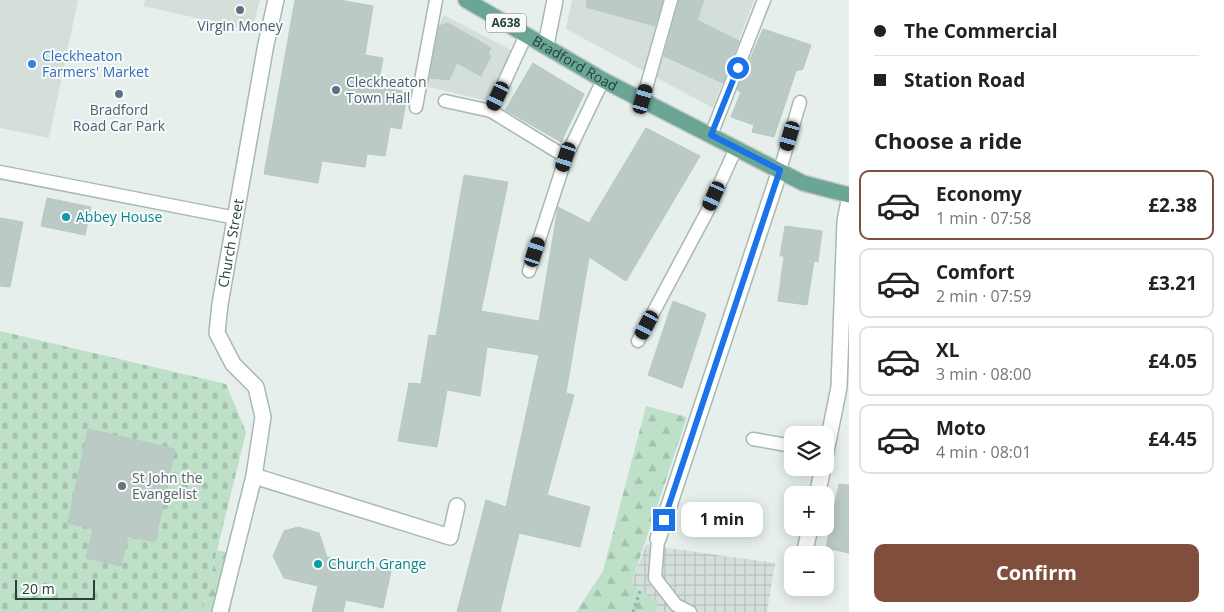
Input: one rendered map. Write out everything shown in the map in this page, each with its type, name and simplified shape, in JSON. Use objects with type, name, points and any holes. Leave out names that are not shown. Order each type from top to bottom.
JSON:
[{"type":"main road","name":"Bradford Road","points":[[466,0],[603,80],[803,183],[849,196]]},
{"type":"street","name":"Church Street","points":[[220,612],[254,476],[264,417],[256,387],[233,364],[217,333],[276,0]]},
{"type":"street","points":[[546,46],[555,0]]},
{"type":"street","points":[[658,539],[780,170]]},
{"type":"street","points":[[831,426],[839,387],[846,306],[844,221],[849,201]]},
{"type":"street","points":[[254,476],[450,537],[457,506]]},
{"type":"lane","points":[[416,108],[436,0]]},
{"type":"lane","points":[[643,99],[671,0]]},
{"type":"lane","points":[[711,135],[764,0]]},
{"type":"lane","points":[[491,111],[526,35]]},
{"type":"lane","points":[[529,271],[566,157],[603,80]]},
{"type":"lane","points":[[445,101],[491,111],[566,157]]},
{"type":"lane","points":[[780,170],[800,102]]},
{"type":"lane","points":[[638,341],[707,212],[736,148]]},
{"type":"lane","points":[[0,172],[236,218]]},
{"type":"lane","points":[[753,439],[784,445]]},
{"type":"lane","points":[[658,539],[655,578],[676,605],[690,612]]},
{"type":"shaded area","name":"Cleckheaton Farmers' Market","points":[[0,0],[78,0],[49,138],[0,128]]},
{"type":"shaded area","points":[[145,0],[260,0],[252,31],[144,6]]},
{"type":"shaded area","points":[[572,0],[754,0],[713,108],[566,29]]},
{"type":"shaded area","points":[[444,15],[513,51],[487,101],[425,86],[438,27]]},
{"type":"shaded area","points":[[646,545],[775,563],[767,612],[656,612],[657,602],[631,584]]},
{"type":"green space","points":[[0,331],[226,384],[246,432],[202,612],[0,612]]},
{"type":"green space","points":[[646,406],[687,417],[631,584],[658,602],[656,612],[576,612],[603,571]]},
{"type":"green space","points":[[217,550],[241,556],[230,612],[202,612]]},
{"type":"building","name":"Cleckheaton Town Hall","points":[[295,0],[340,0],[373,6],[365,55],[383,58],[378,87],[408,92],[401,129],[390,127],[385,156],[367,154],[365,167],[322,161],[318,183],[264,174]]},
{"type":"building","points":[[587,0],[663,0],[655,26],[586,7]]},
{"type":"building","points":[[679,0],[704,0],[697,20],[739,41],[723,83],[664,56]]},
{"type":"building","points":[[448,23],[491,48],[488,54],[491,56],[481,76],[457,63],[449,80],[430,78],[439,26]]},
{"type":"building","points":[[763,29],[811,45],[803,69],[796,71],[774,137],[752,132],[754,125],[731,117],[741,92],[737,90]]},
{"type":"building","points":[[533,63],[584,94],[561,142],[505,110]]},
{"type":"building","points":[[646,128],[700,156],[626,281],[589,257],[566,393],[574,395],[547,495],[590,507],[580,547],[519,533],[500,612],[457,612],[486,500],[506,507],[539,355],[487,347],[480,396],[447,390],[437,447],[398,441],[409,383],[421,384],[429,335],[436,336],[464,175],[508,182],[481,311],[539,321],[558,207],[589,223]]},
{"type":"building","name":"Abbey House","points":[[47,198],[91,207],[85,235],[41,226]]},
{"type":"building","points":[[0,218],[23,222],[10,287],[0,286]]},
{"type":"building","points":[[785,226],[822,231],[818,262],[814,261],[807,305],[778,301],[784,256],[780,256]]},
{"type":"building","points":[[673,301],[706,314],[682,388],[648,375]]},
{"type":"building","name":"St John the Evangelist","points":[[88,429],[175,449],[155,542],[128,536],[121,566],[86,558],[93,529],[68,523]]},
{"type":"building","points":[[839,484],[849,485],[849,553],[834,550],[834,546],[826,546],[828,536],[834,536],[834,509]]},
{"type":"building","name":"Church Grange","points":[[298,527],[319,533],[327,557],[391,571],[383,608],[346,600],[343,612],[312,612],[318,586],[284,578],[273,556],[284,531]]},
{"type":"place","name":"Virgin Money","points":[[240,10]]},
{"type":"place","name":"Cleckheaton Farmers' Market","points":[[32,64]]},
{"type":"place","name":"Cleckheaton Town Hall","points":[[336,90]]},
{"type":"place","name":"Bradford Road Car Park","points":[[119,94]]},
{"type":"place","name":"Abbey House","points":[[66,217]]},
{"type":"place","name":"St John the Evangelist","points":[[122,486]]},
{"type":"place","name":"Church Grange","points":[[318,564]]},
{"type":"route","points":[[664,520],[780,170],[711,135],[738,68]]}]
